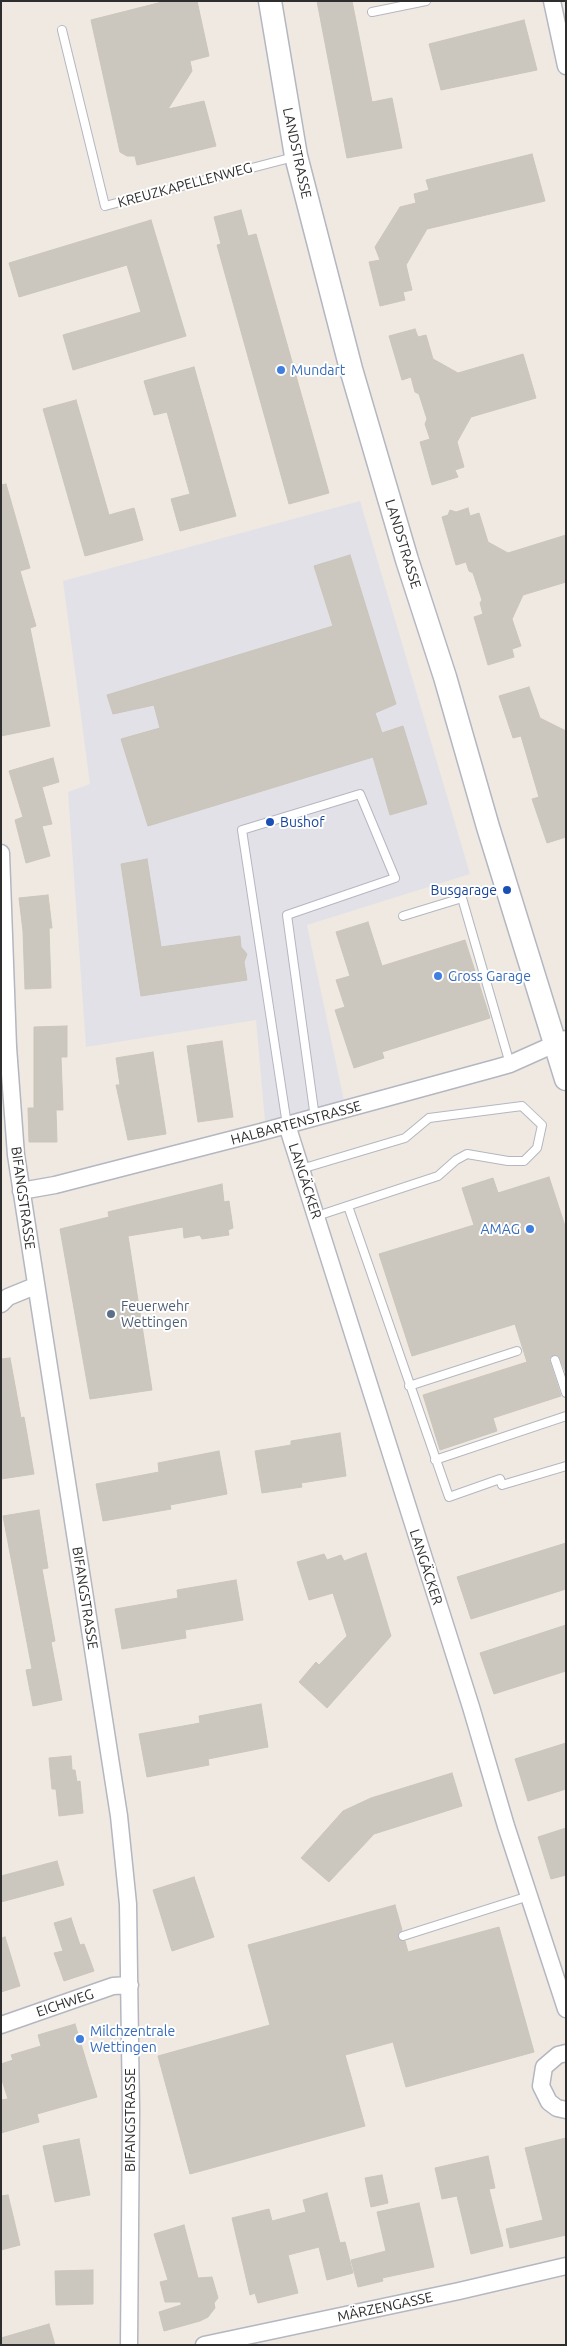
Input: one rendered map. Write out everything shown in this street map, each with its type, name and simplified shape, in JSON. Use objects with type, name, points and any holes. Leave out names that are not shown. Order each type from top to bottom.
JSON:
[{"type":"main road","name":"LANDSTRASSE","points":[[270,1],[296,156],[357,388],[560,1042],[566,1079]]},
{"type":"street","points":[[552,1],[566,66]]},
{"type":"street","name":"BIFANGSTRASSE","points":[[1,853],[6,1090],[119,1816],[128,1904],[130,1985],[130,2345]]},
{"type":"street","name":"HALBARTENSTRASSE","points":[[21,1191],[55,1185],[315,1118],[510,1064],[560,1042]]},
{"type":"street","name":"LANGÄCKER","points":[[287,1125],[529,1896],[566,2008]]},
{"type":"street","points":[[1,1304],[8,1297],[35,1286]]},
{"type":"street","name":"EICHWEG","points":[[1,2025],[113,1986],[130,1985]]},
{"type":"street","points":[[566,2053],[558,2055],[544,2067],[541,2086],[549,2102],[557,2108],[566,2110]]},
{"type":"street","name":"MÄRZENGASSE","points":[[204,2345],[460,2291],[566,2266]]},
{"type":"lane","points":[[372,12],[426,1]]},
{"type":"lane","name":"KREUZKAPELLENWEG","points":[[62,30],[105,206],[296,156]]},
{"type":"lane","points":[[287,1125],[242,830],[360,794],[395,878],[287,915],[315,1118]]},
{"type":"lane","points":[[403,916],[462,898],[510,1064]]},
{"type":"lane","points":[[301,1169],[405,1138],[429,1118],[522,1106],[542,1125],[537,1148],[524,1161],[508,1161],[467,1154],[456,1160],[438,1176],[317,1216]]},
{"type":"lane","points":[[348,1206],[434,1460],[449,1497],[500,1479],[502,1485],[566,1466]]},
{"type":"lane","points":[[409,1386],[517,1351]]},
{"type":"lane","points":[[555,1360],[566,1393]]},
{"type":"lane","points":[[434,1460],[566,1416]]},
{"type":"lane","points":[[403,1936],[529,1896]]},
{"type":"shaded area","points":[[360,501],[470,874],[307,925],[344,1101],[265,1121],[256,1020],[86,1047],[68,792],[90,784],[63,581]]},
{"type":"building","points":[[166,1],[197,1],[209,56],[190,61],[192,71],[168,109],[204,101],[216,146],[137,165],[135,156],[127,156],[120,152],[91,20]]},
{"type":"building","points":[[317,1],[352,1],[372,102],[392,98],[402,148],[347,158]]},
{"type":"building","points":[[524,20],[537,70],[441,90],[429,44]]},
{"type":"building","points":[[532,154],[545,201],[427,229],[406,265],[412,290],[403,292],[405,300],[380,306],[369,262],[380,260],[375,247],[400,207],[416,203],[414,194],[429,190],[426,180]]},
{"type":"building","points":[[241,210],[248,236],[256,234],[329,493],[289,504],[217,245],[221,244],[214,217]]},
{"type":"building","points":[[151,220],[186,336],[73,370],[63,335],[141,312],[127,265],[19,297],[9,263]]},
{"type":"building","points":[[415,329],[418,337],[426,335],[433,359],[458,373],[523,354],[536,398],[471,417],[457,442],[464,467],[455,470],[458,477],[432,485],[420,442],[430,439],[425,424],[427,419],[419,394],[415,392],[411,377],[402,380],[389,336]]},
{"type":"building","points":[[194,367],[236,516],[180,531],[171,499],[190,494],[167,412],[154,415],[144,381]]},
{"type":"building","points":[[76,400],[109,515],[134,508],[143,540],[85,556],[43,409]]},
{"type":"building","points":[[6,484],[30,568],[20,571],[36,626],[30,628],[50,726],[1,736],[1,485]]},
{"type":"building","points":[[468,508],[470,516],[479,513],[488,542],[508,553],[566,535],[566,582],[523,595],[512,619],[521,646],[512,649],[514,657],[488,665],[474,617],[483,614],[480,603],[482,600],[473,573],[469,571],[466,562],[456,565],[442,517],[448,515],[450,510],[456,512]]},
{"type":"building","points":[[350,555],[396,704],[375,713],[382,733],[403,726],[427,804],[390,815],[373,757],[148,826],[121,739],[160,728],[154,705],[113,714],[107,695],[333,626],[314,566]]},
{"type":"building","points":[[529,687],[540,718],[566,731],[566,837],[547,843],[532,799],[539,797],[521,736],[513,738],[499,696]]},
{"type":"building","points":[[53,758],[59,782],[42,787],[52,824],[42,826],[50,856],[26,863],[15,820],[23,817],[9,771]]},
{"type":"building","points":[[147,859],[161,947],[240,936],[241,947],[247,954],[244,962],[247,980],[141,996],[121,864]]},
{"type":"building","points":[[48,895],[52,928],[49,928],[51,988],[25,989],[23,931],[19,898]]},
{"type":"building","points":[[368,922],[382,966],[465,940],[490,1018],[382,1052],[384,1058],[354,1068],[335,1010],[345,1007],[336,980],[350,976],[336,932]]},
{"type":"building","points":[[67,1026],[67,1057],[61,1057],[63,1110],[56,1110],[57,1142],[29,1142],[28,1108],[34,1108],[34,1027]]},
{"type":"building","points":[[222,1041],[233,1117],[198,1122],[187,1046]]},
{"type":"building","points":[[153,1052],[166,1134],[128,1140],[116,1085],[120,1085],[116,1058]]},
{"type":"building","points":[[549,1177],[566,1229],[566,1374],[559,1356],[553,1355],[549,1359],[561,1396],[493,1418],[497,1431],[440,1450],[423,1395],[527,1362],[515,1324],[412,1356],[379,1254],[474,1225],[462,1188],[493,1178],[498,1193]]},
{"type":"building","points":[[222,1184],[224,1202],[229,1201],[233,1228],[228,1230],[229,1235],[202,1239],[200,1235],[184,1238],[183,1227],[128,1236],[152,1390],[90,1399],[60,1229],[109,1217],[108,1212]]},
{"type":"building","points":[[10,1358],[21,1418],[24,1417],[34,1474],[1,1479],[1,1359]]},
{"type":"building","points":[[340,1433],[346,1476],[301,1483],[302,1487],[262,1493],[255,1451],[291,1445],[291,1441]]},
{"type":"building","points":[[219,1451],[227,1494],[170,1505],[171,1509],[103,1521],[96,1484],[159,1472],[158,1463]]},
{"type":"building","points":[[39,1510],[48,1568],[42,1569],[55,1641],[51,1642],[62,1700],[33,1706],[26,1670],[32,1669],[3,1516]]},
{"type":"building","points":[[566,1543],[566,1589],[471,1619],[457,1577]]},
{"type":"building","points":[[366,1553],[391,1636],[327,1708],[299,1682],[316,1662],[319,1665],[347,1636],[333,1593],[309,1600],[297,1562],[324,1554],[327,1560],[341,1555],[344,1561]]},
{"type":"building","points":[[236,1580],[243,1620],[185,1630],[186,1638],[122,1649],[115,1609],[178,1598],[177,1590]]},
{"type":"building","points":[[566,1625],[566,1671],[494,1694],[480,1653]]},
{"type":"building","points":[[261,1704],[268,1747],[208,1759],[209,1765],[147,1777],[139,1734],[200,1723],[199,1716]]},
{"type":"building","points":[[566,1743],[566,1789],[528,1801],[515,1759]]},
{"type":"building","points":[[71,1756],[72,1770],[75,1770],[77,1782],[80,1781],[83,1813],[59,1816],[56,1789],[52,1789],[49,1758]]},
{"type":"building","points":[[452,1773],[462,1806],[374,1834],[329,1882],[301,1858],[343,1811],[371,1798]]},
{"type":"building","points":[[566,1828],[566,1875],[551,1879],[538,1837]]},
{"type":"building","points":[[57,1861],[64,1885],[1,1902],[1,1876]]},
{"type":"building","points":[[194,1877],[214,1937],[172,1951],[153,1890]]},
{"type":"building","points":[[395,1905],[402,1930],[398,1937],[400,1940],[405,1941],[408,1952],[499,1927],[534,2052],[406,2087],[393,2042],[345,2055],[365,2126],[190,2174],[158,2056],[270,2025],[248,1945]]},
{"type":"building","points":[[71,1918],[80,1945],[84,1944],[94,1971],[64,1981],[54,1953],[63,1951],[54,1923]]},
{"type":"building","points":[[5,1937],[20,1986],[1,1992],[1,1938]]},
{"type":"building","points":[[75,2024],[97,2097],[37,2114],[39,2122],[1,2133],[1,2100],[8,2099],[1,2077],[1,2064],[13,2060],[11,2055],[41,2046],[38,2035]]},
{"type":"building","points":[[566,2138],[566,2235],[510,2248],[506,2229],[543,2220],[525,2148]]},
{"type":"building","points":[[79,2139],[90,2195],[55,2202],[43,2146]]},
{"type":"building","points":[[488,2156],[495,2188],[489,2189],[503,2246],[471,2254],[457,2196],[442,2199],[435,2168]]},
{"type":"building","points":[[382,2175],[388,2203],[371,2207],[365,2178]]},
{"type":"building","points":[[327,2193],[340,2243],[345,2242],[353,2273],[327,2280],[319,2247],[288,2255],[298,2293],[258,2303],[255,2293],[250,2295],[232,2218],[269,2209],[272,2221],[306,2212],[303,2200]]},
{"type":"building","points":[[8,2195],[20,2245],[1,2250],[1,2196]]},
{"type":"building","points":[[419,2203],[434,2267],[382,2278],[383,2281],[358,2287],[351,2260],[386,2251],[377,2212]]},
{"type":"building","points":[[184,2225],[198,2278],[212,2277],[218,2298],[214,2303],[215,2308],[208,2317],[164,2331],[159,2312],[181,2305],[181,2302],[165,2302],[160,2282],[168,2280],[154,2234]]},
{"type":"building","points":[[93,2270],[93,2304],[56,2305],[55,2271]]},
{"type":"building","points":[[49,2324],[55,2345],[1,2345],[1,2338]]},
{"type":"place","name":"Mundart","points":[[281,370]]},
{"type":"place","name":"Bushof","points":[[270,822]]},
{"type":"place","name":"Busgarage","points":[[507,890]]},
{"type":"place","name":"Gross Garage","points":[[438,976]]},
{"type":"place","name":"AMAG","points":[[530,1229]]},
{"type":"place","name":"Feuerwehr Wettingen","points":[[111,1314]]},
{"type":"place","name":"Milchzentrale Wettingen","points":[[80,2039]]}]
